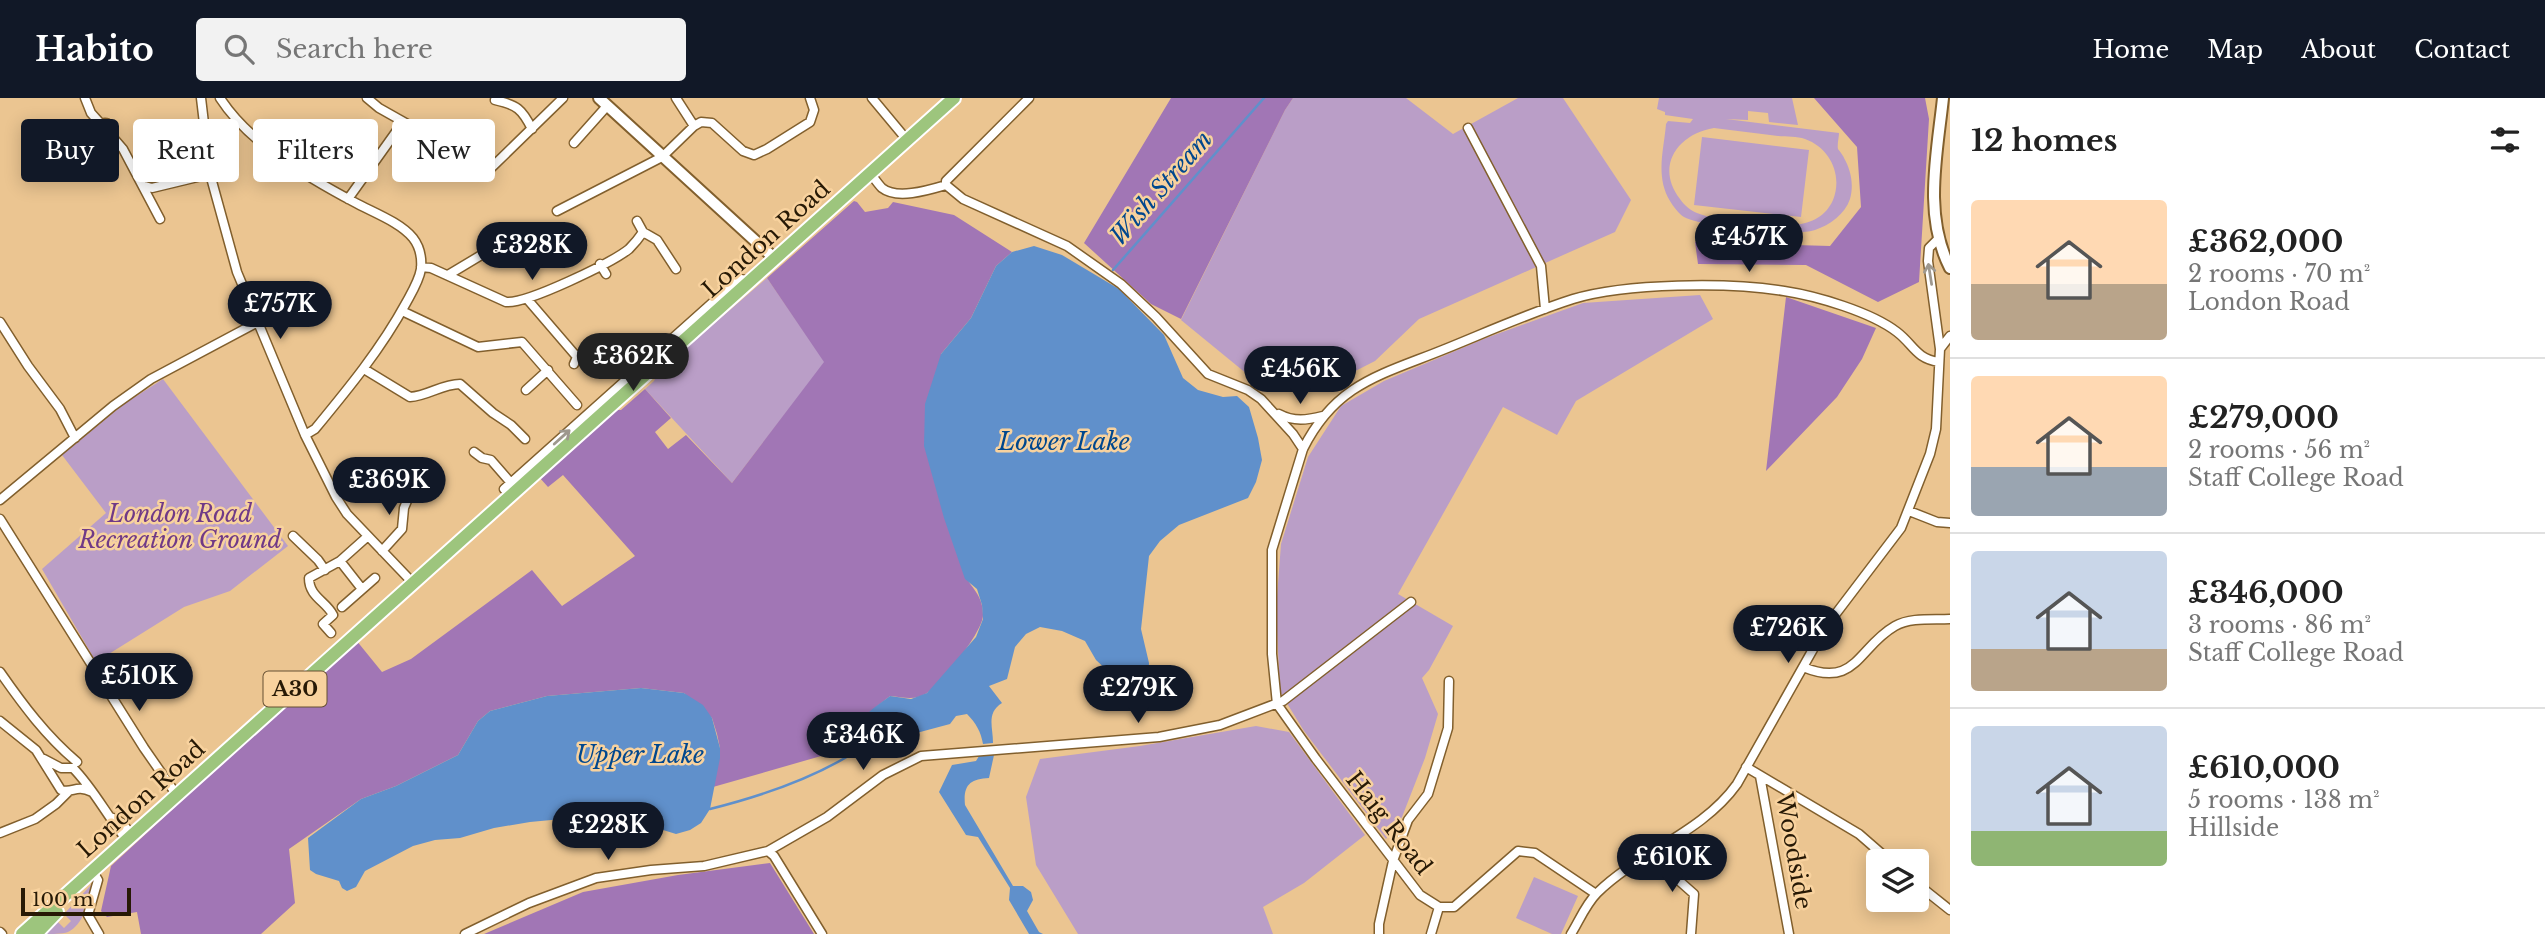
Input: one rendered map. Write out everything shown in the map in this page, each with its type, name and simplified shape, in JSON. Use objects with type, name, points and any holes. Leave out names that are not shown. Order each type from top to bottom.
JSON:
[{"type":"main road","name":"London Road","points":[[22,934],[413,583],[510,488],[750,281],[954,98]]},
{"type":"main road","points":[[1943,98],[1945,134],[1933,209],[1938,239],[1950,268]]},
{"type":"main road","points":[[603,102],[774,258]]},
{"type":"main road","name":"London Road","points":[[36,934],[60,908],[74,887]]},
{"type":"street","points":[[85,98],[91,113],[101,124],[107,122],[111,125],[110,134],[118,141],[145,186],[160,219]]},
{"type":"street","points":[[201,98],[203,119]]},
{"type":"street","points":[[220,98],[252,135],[285,160],[348,200],[410,235],[419,249],[421,267],[417,282],[402,311],[364,369],[315,429],[304,435]]},
{"type":"street","points":[[367,98],[398,119]]},
{"type":"street","points":[[495,164],[563,98]]},
{"type":"street","points":[[676,98],[694,125]]},
{"type":"street","points":[[557,211],[662,157],[694,125],[707,121],[743,151],[759,154],[810,122],[814,110],[810,98]]},
{"type":"street","points":[[872,98],[907,140]]},
{"type":"street","points":[[946,185],[946,181],[1029,98]]},
{"type":"street","points":[[495,100],[510,103],[523,112],[532,129]]},
{"type":"street","points":[[574,143],[603,102]]},
{"type":"street","points":[[1468,128],[1541,265],[1545,309]]},
{"type":"street","points":[[348,200],[392,138]]},
{"type":"street","points":[[871,174],[881,187],[891,192],[902,193],[946,185]]},
{"type":"street","points":[[145,186],[152,188],[177,182]]},
{"type":"street","points":[[212,182],[237,272],[304,435],[347,514],[413,583]]},
{"type":"street","points":[[946,185],[963,200],[1067,246],[1121,284],[1156,317],[1208,374],[1248,390],[1288,419],[1303,421],[1323,416]]},
{"type":"street","points":[[637,221],[643,232],[657,240],[676,269]]},
{"type":"street","points":[[421,267],[431,268],[506,302],[514,303],[528,300],[628,249],[643,232]]},
{"type":"street","points":[[1571,934],[1596,894],[1723,803],[1825,628],[1901,528],[1930,454],[1936,429],[1941,349],[1928,261],[1929,248],[1938,239]]},
{"type":"street","points":[[448,275],[503,242]]},
{"type":"street","points":[[600,264],[606,274]]},
{"type":"street","points":[[1277,704],[1272,654],[1272,550],[1303,449],[1323,416],[1361,383],[1545,309],[1576,299],[1636,288],[1720,287],[1784,291],[1859,311],[1898,333],[1921,357],[1939,362]]},
{"type":"street","points":[[528,300],[578,357]]},
{"type":"street","points":[[402,311],[478,347],[522,342],[577,405]]},
{"type":"street","points":[[0,322],[55,402],[75,438]]},
{"type":"street","points":[[0,500],[113,406],[162,372],[256,323]]},
{"type":"street","points":[[1941,349],[1950,336]]},
{"type":"street","points":[[364,369],[410,397],[446,385],[460,384],[525,439]]},
{"type":"street","points":[[526,390],[548,370]]},
{"type":"street","points":[[1274,411],[1303,449]]},
{"type":"street","points":[[518,432],[527,425]]},
{"type":"street","points":[[474,452],[491,460],[510,488]]},
{"type":"street","points":[[382,551],[402,529],[404,508],[409,496]]},
{"type":"street","points":[[1909,511],[1937,522],[1950,523]]},
{"type":"street","points":[[0,519],[144,748],[176,794]]},
{"type":"street","points":[[293,536],[325,570]]},
{"type":"street","points":[[331,633],[323,624],[333,615],[315,596],[309,585],[309,578],[341,561],[368,536]]},
{"type":"street","points":[[341,561],[362,589]]},
{"type":"street","points":[[342,607],[375,578]]},
{"type":"street","points":[[465,934],[529,903],[596,878],[704,866],[768,851],[827,817],[883,775],[921,756],[1101,744],[1191,732],[1277,704],[1411,602]]},
{"type":"street","points":[[1803,667],[1830,674],[1845,671],[1895,626],[1914,620],[1950,619]]},
{"type":"street","points":[[0,672],[29,713],[60,748],[77,762]]},
{"type":"street","points":[[1379,934],[1393,861],[1408,820],[1428,794],[1448,728],[1449,681]]},
{"type":"street","name":"Haig Road","points":[[1277,704],[1420,895],[1439,907]]},
{"type":"street","points":[[0,721],[42,757],[61,768],[72,768],[87,782],[92,792],[111,816],[122,824],[129,836]]},
{"type":"street","points":[[42,757],[63,791],[83,788],[92,792]]},
{"type":"street","points":[[1746,767],[1859,834],[1877,849]]},
{"type":"street","points":[[51,807],[56,773],[61,768]]},
{"type":"street","points":[[0,832],[35,819],[72,789],[78,776]]},
{"type":"street","name":"Woodside","points":[[1760,776],[1789,934]]},
{"type":"street","points":[[768,851],[774,856],[822,934]]},
{"type":"street","points":[[1431,934],[1439,907],[1454,907],[1518,851],[1535,853],[1596,894]]},
{"type":"street","points":[[1650,855],[1694,894],[1691,934]]},
{"type":"street","points":[[92,870],[98,880],[88,915],[99,934]]},
{"type":"street","points":[[1929,893],[1950,910]]},
{"type":"green space","points":[[1293,98],[1406,98],[1453,134],[1518,98],[1563,98],[1631,200],[1615,232],[1419,319],[1375,361],[1318,390],[1258,383],[1181,320]]},
{"type":"green space","points":[[1659,98],[1792,98],[1798,125],[1769,122],[1768,113],[1748,111],[1748,120],[1726,119],[1839,133],[1838,149],[1851,178],[1852,188],[1848,204],[1831,222],[1805,232],[1770,232],[1728,227],[1684,217],[1665,192],[1662,153],[1668,121],[1690,123],[1693,119],[1665,115],[1665,112],[1657,109]],"holes":[[[1714,128],[1799,137],[1814,143],[1827,156],[1835,172],[1836,191],[1830,206],[1818,218],[1795,225],[1744,222],[1706,216],[1690,209],[1673,187],[1670,164],[1680,145],[1701,131]]]},
{"type":"green space","points":[[1702,137],[1809,150],[1801,217],[1694,205]]},
{"type":"green space","points":[[767,278],[825,362],[732,483],[645,389],[654,381],[658,372]]},
{"type":"green space","points":[[1700,295],[1713,319],[1576,401],[1557,435],[1503,407],[1398,594],[1453,626],[1422,678],[1438,714],[1425,758],[1402,817],[1386,839],[1304,731],[1280,692],[1276,610],[1281,544],[1308,457],[1341,406],[1384,381],[1486,338],[1583,303]]},
{"type":"green space","name":"London Road Recreation Ground","points":[[163,379],[288,546],[230,591],[184,607],[96,662],[42,569],[106,513],[62,455],[124,404]]},
{"type":"green space","points":[[1256,726],[1289,732],[1365,835],[1304,883],[1263,907],[1273,934],[1078,934],[1036,865],[1026,797],[1040,759],[1140,746]]},
{"type":"green space","points":[[1534,877],[1578,896],[1561,934],[1552,934],[1516,918]]},
{"type":"green space","points":[[91,885],[87,906],[78,924],[68,932],[45,934],[57,921],[64,928],[71,921],[64,914]]},
{"type":"shaded area","points":[[1171,98],[1293,98],[1181,319],[1151,304],[1084,243]]},
{"type":"shaded area","points":[[1814,98],[1925,98],[1929,119],[1919,282],[1878,302],[1806,265],[1698,264],[1695,242],[1830,246],[1861,207],[1857,147]]},
{"type":"shaded area","points":[[854,201],[865,212],[888,208],[893,202],[954,215],[1012,252],[996,266],[971,318],[941,354],[962,567],[967,580],[978,595],[983,615],[969,645],[933,688],[918,697],[890,696],[866,717],[856,746],[713,787],[720,748],[717,734],[712,718],[684,693],[641,688],[547,696],[490,711],[478,721],[458,755],[396,786],[361,799],[289,849],[295,903],[261,934],[141,934],[137,912],[107,917],[101,911],[111,866],[356,640],[382,672],[411,659],[532,570],[562,606],[635,556],[563,475],[548,487],[539,477],[614,410],[621,410],[645,389],[671,418],[655,432],[668,449],[686,435],[732,483],[824,362],[767,278]]},
{"type":"shaded area","points":[[1786,297],[1876,328],[1862,359],[1837,397],[1766,471]]},
{"type":"shaded area","points":[[770,863],[814,934],[484,934],[583,892],[678,875]]},
{"type":"water","name":"Lower Lake","points":[[1034,246],[1062,255],[1119,289],[1164,335],[1183,378],[1198,390],[1223,397],[1237,396],[1249,407],[1262,460],[1256,482],[1248,498],[1179,525],[1160,541],[1149,556],[1141,629],[1149,663],[1148,681],[1141,688],[1127,689],[1096,660],[1085,641],[1062,631],[1040,627],[1026,634],[1015,647],[1007,679],[989,686],[1002,703],[992,716],[993,743],[983,744],[978,728],[967,714],[956,716],[950,724],[909,735],[898,733],[848,756],[865,716],[890,696],[911,699],[927,693],[976,637],[983,619],[977,589],[965,579],[944,518],[924,446],[925,404],[941,354],[971,318],[996,266],[1012,252]]},
{"type":"water","name":"Upper Lake","points":[[641,688],[684,693],[703,705],[712,718],[720,758],[710,809],[701,823],[690,830],[676,834],[612,817],[583,817],[494,828],[460,838],[435,840],[413,846],[365,871],[356,887],[347,891],[339,881],[310,870],[308,838],[361,799],[396,786],[458,755],[478,721],[490,711],[547,696]]},
{"type":"water","points":[[994,755],[989,778],[969,784],[965,792],[965,805],[1013,886],[1023,886],[1031,892],[1033,900],[1027,911],[1039,932],[1043,934],[1029,934],[1009,900],[1010,888],[978,837],[966,835],[939,792],[952,765],[976,761],[979,756]]},
{"type":"waterway","name":"Wish Stream","points":[[1113,270],[1264,98]]},
{"type":"waterway","points":[[710,809],[782,787],[817,773],[850,755]]}]
